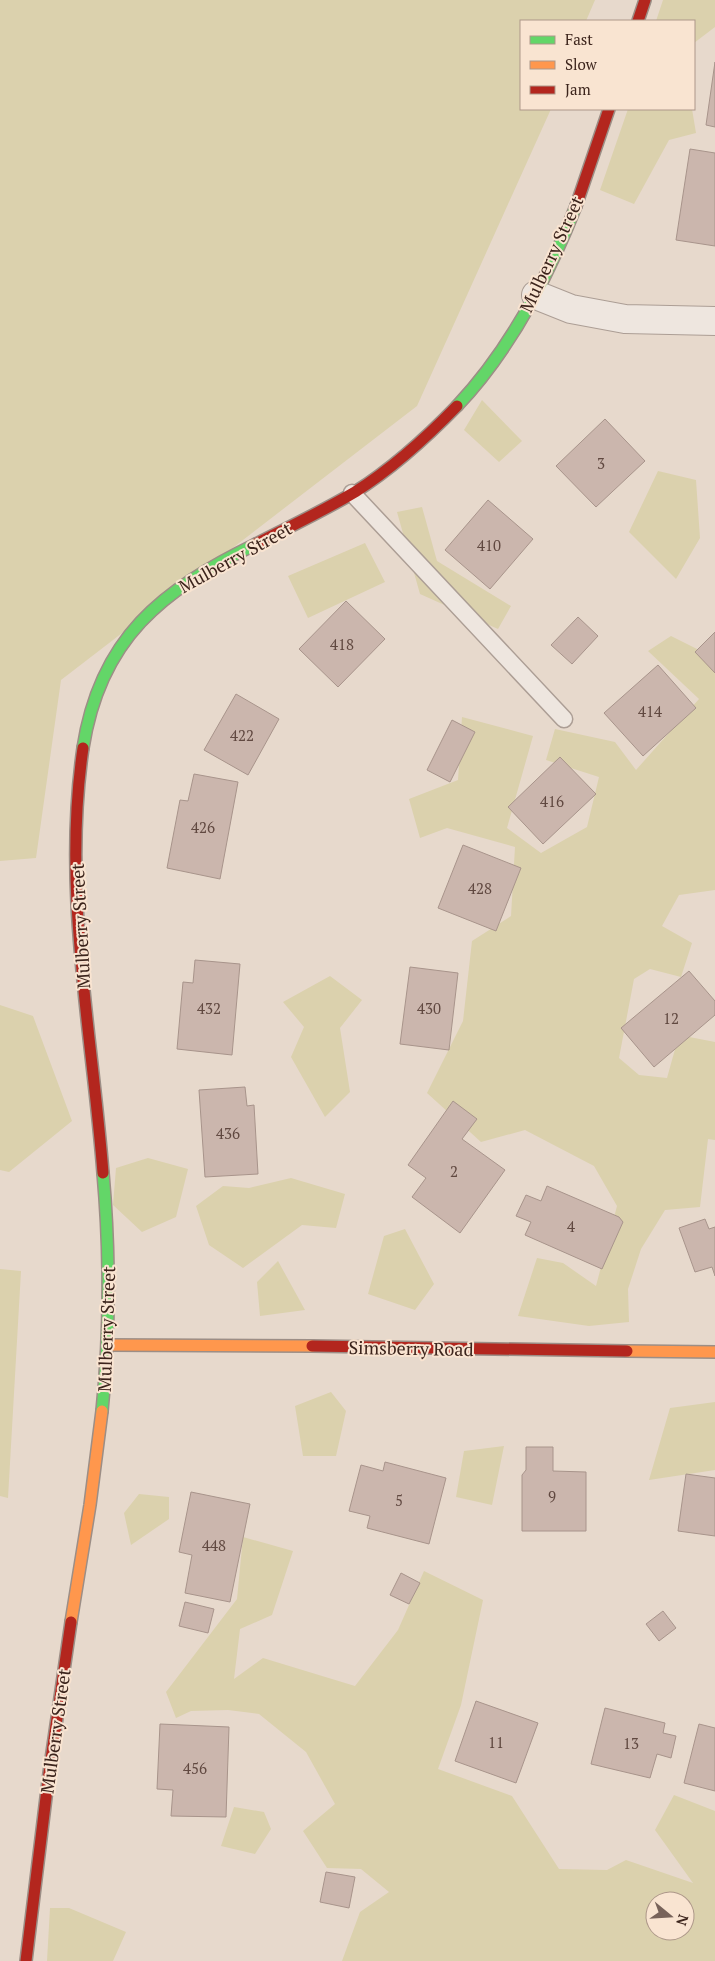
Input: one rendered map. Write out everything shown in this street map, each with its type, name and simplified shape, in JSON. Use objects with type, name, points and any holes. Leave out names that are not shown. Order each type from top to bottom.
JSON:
[{"type":"street","points":[[638,20],[645,0]]},
{"type":"street","name":"Mulberry Street","points":[[26,1961],[51,1750],[101,1431],[108,1345],[109,1251],[96,1095],[76,911],[75,856],[78,777],[85,731],[106,671],[130,632],[174,590],[352,493],[404,456],[445,418],[489,367],[536,294],[575,210],[609,110]]},
{"type":"street","points":[[536,294],[571,309],[625,319],[715,321]]},
{"type":"street","name":"Simsberry Road","points":[[108,1345],[193,1344],[715,1352]]},
{"type":"lane","points":[[352,493],[564,719]]},
{"type":"shaded area","points":[[0,0],[595,0],[586,20],[520,20],[520,110],[551,110],[417,406],[61,680],[36,858],[0,861]]},
{"type":"shaded area","points":[[663,0],[715,0],[715,27],[695,42],[695,20],[656,20]]},
{"type":"shaded area","points":[[628,110],[692,110],[696,133],[669,140],[634,204],[600,190]]},
{"type":"shaded area","points":[[482,400],[522,441],[499,462],[464,430]]},
{"type":"shaded area","points":[[658,471],[696,480],[700,538],[676,579],[629,532]]},
{"type":"shaded area","points":[[422,507],[437,561],[511,606],[498,629],[420,594],[397,512]]},
{"type":"shaded area","points":[[365,543],[385,582],[308,618],[288,576]]},
{"type":"shaded area","points":[[671,636],[715,658],[715,890],[679,895],[662,926],[692,943],[681,977],[650,969],[634,979],[619,1058],[639,1075],[667,1078],[679,1035],[715,1042],[715,1140],[708,1139],[700,1207],[665,1210],[641,1249],[628,1289],[629,1322],[589,1326],[518,1316],[537,1258],[563,1263],[596,1286],[617,1206],[594,1166],[525,1130],[481,1142],[427,1093],[463,1021],[472,941],[511,916],[515,847],[447,828],[420,838],[409,799],[458,780],[462,717],[533,736],[507,828],[541,853],[587,827],[599,777],[546,760],[555,729],[615,742],[636,770],[699,699],[648,651]]},
{"type":"shaded area","points":[[330,976],[362,1000],[340,1028],[350,1092],[325,1117],[291,1057],[304,1027],[283,1002]]},
{"type":"shaded area","points":[[0,1005],[33,1016],[72,1121],[9,1172],[0,1170]]},
{"type":"shaded area","points":[[148,1158],[188,1169],[176,1217],[142,1232],[113,1205],[116,1168]]},
{"type":"shaded area","points":[[291,1178],[345,1194],[336,1228],[302,1225],[243,1268],[209,1245],[196,1206],[223,1186],[249,1188]]},
{"type":"shaded area","points":[[405,1229],[434,1284],[415,1310],[368,1294],[384,1236]]},
{"type":"shaded area","points":[[278,1261],[305,1310],[260,1316],[257,1282]]},
{"type":"shaded area","points":[[0,1269],[21,1271],[8,1498],[0,1496]]},
{"type":"shaded area","points":[[331,1392],[346,1411],[336,1456],[303,1456],[295,1406]]},
{"type":"shaded area","points":[[715,1402],[715,1470],[649,1480],[670,1408]]},
{"type":"shaded area","points":[[504,1446],[492,1505],[456,1497],[464,1451]]},
{"type":"shaded area","points":[[139,1494],[169,1497],[169,1519],[131,1545],[124,1513]]},
{"type":"shaded area","points":[[243,1537],[293,1551],[272,1615],[240,1629],[234,1679],[263,1658],[355,1686],[398,1630],[424,1571],[483,1600],[461,1705],[438,1769],[512,1796],[559,1869],[607,1870],[626,1860],[693,1883],[655,1830],[674,1795],[715,1811],[715,1961],[342,1961],[360,1912],[389,1892],[361,1869],[327,1868],[303,1831],[335,1804],[306,1752],[259,1714],[228,1710],[191,1711],[176,1718],[166,1692],[237,1599]]},
{"type":"shaded area","points":[[234,1807],[264,1812],[271,1829],[255,1854],[221,1846]]},
{"type":"shaded area","points":[[50,1908],[69,1908],[126,1932],[113,1961],[47,1961]]},
{"type":"building","points":[[715,62],[715,127],[706,125]]},
{"type":"building","points":[[690,149],[715,153],[715,246],[676,240]]},
{"type":"building","points":[[605,419],[645,461],[596,507],[556,466]]},
{"type":"building","points":[[488,500],[533,539],[490,589],[445,550]]},
{"type":"building","points":[[346,601],[385,639],[338,687],[299,649]]},
{"type":"building","points":[[578,617],[598,636],[572,664],[551,645]]},
{"type":"building","points":[[715,632],[715,673],[695,652]]},
{"type":"building","points":[[658,665],[696,708],[643,756],[604,713]]},
{"type":"building","points":[[236,694],[279,719],[248,775],[204,750]]},
{"type":"building","points":[[452,720],[475,732],[450,782],[427,770]]},
{"type":"building","points":[[560,757],[596,794],[543,844],[508,807]]},
{"type":"building","points":[[194,774],[238,782],[220,879],[167,868],[180,800],[188,801]]},
{"type":"building","points":[[463,845],[521,868],[496,931],[438,908]]},
{"type":"building","points":[[195,960],[240,964],[232,1055],[177,1049],[183,982],[193,983]]},
{"type":"building","points":[[410,967],[458,973],[449,1050],[400,1044]]},
{"type":"building","points":[[689,971],[715,1001],[715,1015],[654,1067],[621,1028]]},
{"type":"building","points":[[245,1087],[247,1106],[254,1105],[258,1174],[205,1177],[199,1090]]},
{"type":"building","points":[[453,1101],[477,1119],[462,1139],[505,1170],[460,1233],[412,1197],[426,1178],[408,1165]]},
{"type":"building","points":[[547,1186],[619,1217],[623,1222],[602,1269],[525,1235],[531,1222],[516,1216],[526,1195],[541,1201]]},
{"type":"building","points":[[705,1219],[709,1229],[715,1227],[715,1276],[712,1267],[695,1272],[679,1228]]},
{"type":"building","points":[[526,1447],[553,1447],[553,1471],[586,1472],[586,1531],[522,1531],[522,1475],[526,1470]]},
{"type":"building","points":[[385,1462],[446,1478],[429,1544],[367,1528],[370,1516],[349,1511],[361,1465],[383,1471]]},
{"type":"building","points":[[686,1474],[715,1478],[715,1536],[678,1531]]},
{"type":"building","points":[[191,1492],[250,1504],[230,1602],[185,1593],[192,1555],[179,1552]]},
{"type":"building","points":[[401,1573],[420,1583],[409,1604],[390,1595]]},
{"type":"building","points":[[185,1602],[214,1609],[208,1633],[179,1626]]},
{"type":"building","points":[[663,1611],[676,1628],[659,1641],[646,1624]]},
{"type":"building","points":[[476,1701],[538,1723],[516,1783],[455,1761]]},
{"type":"building","points":[[605,1708],[665,1723],[663,1733],[676,1736],[671,1758],[657,1754],[650,1778],[591,1764]]},
{"type":"building","points":[[160,1724],[229,1727],[226,1817],[171,1816],[173,1790],[157,1789]]},
{"type":"building","points":[[699,1724],[715,1728],[715,1791],[684,1783]]},
{"type":"building","points":[[326,1872],[355,1877],[349,1908],[320,1902]]},
{"type":"traffic: fast","points":[[457,406],[494,361],[526,312],[553,259],[576,206]]},
{"type":"traffic: fast","points":[[83,748],[91,710],[104,676],[120,647],[141,622],[164,600],[192,580],[222,561],[256,544]]},
{"type":"traffic: fast","points":[[102,1411],[107,1352],[108,1292],[107,1232],[103,1173]]},
{"type":"traffic: slow","points":[[108,1345],[312,1346]]},
{"type":"traffic: slow","points":[[627,1351],[715,1352]]},
{"type":"traffic: slow","points":[[71,1622],[90,1505],[102,1411]]},
{"type":"traffic: jam","points":[[638,20],[645,0]]},
{"type":"traffic: jam","points":[[576,206],[609,110]]},
{"type":"traffic: jam","points":[[256,544],[331,506],[369,483],[409,452],[457,406]]},
{"type":"traffic: jam","points":[[83,748],[77,801],[77,908],[103,1173]]},
{"type":"traffic: jam","points":[[312,1346],[627,1351]]},
{"type":"traffic: jam","points":[[26,1961],[49,1773],[71,1622]]}]
